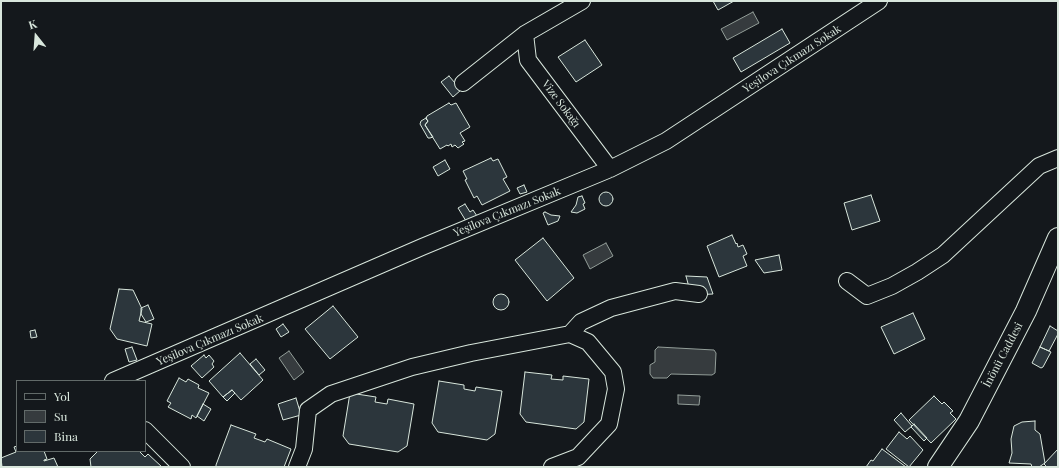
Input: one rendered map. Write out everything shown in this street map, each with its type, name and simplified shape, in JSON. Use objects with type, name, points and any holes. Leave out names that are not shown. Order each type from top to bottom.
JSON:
[{"type":"street","points":[[463,83],[525,34],[582,1]]},
{"type":"street","name":"Yeşilova Çıkmazı Sokak","points":[[115,380],[422,247],[610,169],[666,141],[879,1]]},
{"type":"street","name":"Vize Sokağı","points":[[525,34],[528,60],[610,169]]},
{"type":"street","points":[[846,281],[867,296],[892,286],[918,272],[943,254],[1039,166],[1058,158]]},
{"type":"street","name":"İnönü Caddesi","points":[[938,467],[969,421],[1026,311],[1058,238]]},
{"type":"street","points":[[570,334],[581,322],[611,308],[675,291],[699,294]]},
{"type":"street","points":[[297,467],[304,449],[308,410],[331,394],[412,367],[471,353],[570,334],[588,342],[613,372],[616,389],[609,424],[578,457],[552,467]]},
{"type":"street","points":[[146,431],[182,467]]},
{"type":"water","points":[[753,12],[759,23],[727,40],[721,29]]},
{"type":"water","points":[[606,243],[613,256],[590,269],[583,255]]},
{"type":"water","points":[[658,347],[714,350],[716,353],[715,373],[712,375],[671,374],[667,378],[653,378],[650,374],[650,365],[655,362],[655,350]]},
{"type":"water","points":[[289,351],[304,372],[294,380],[279,358]]},
{"type":"water","points":[[678,395],[700,396],[699,405],[678,404]]},
{"type":"building","points":[[713,1],[734,1],[718,10]]},
{"type":"building","points":[[782,29],[790,43],[741,72],[733,58]]},
{"type":"building","points":[[585,40],[602,65],[576,82],[558,57]]},
{"type":"building","points":[[449,76],[461,90],[453,97],[441,82]]},
{"type":"building","points":[[449,103],[451,105],[456,103],[470,127],[460,133],[465,141],[462,142],[464,144],[458,148],[455,145],[452,147],[451,144],[440,149],[425,125],[428,121],[426,119],[427,116]]},
{"type":"building","points":[[426,118],[428,121],[425,125],[433,137],[430,138],[428,138],[420,124],[421,121]]},
{"type":"building","points":[[491,158],[493,161],[498,159],[507,177],[503,179],[510,191],[482,205],[477,196],[474,198],[465,180],[467,179],[463,171]]},
{"type":"building","points":[[445,160],[450,169],[438,176],[433,167]]},
{"type":"building","points":[[524,185],[527,192],[520,194],[517,188]]},
{"type":"building","points":[[603,192],[609,192],[613,196],[613,202],[609,206],[603,206],[599,202],[599,196]]},
{"type":"building","points":[[871,195],[880,221],[852,230],[844,203]]},
{"type":"building","points":[[582,196],[585,203],[583,204],[585,209],[577,213],[571,212],[576,205],[578,197]]},
{"type":"building","points":[[465,204],[470,212],[473,210],[477,216],[466,221],[458,208]]},
{"type":"building","points":[[545,212],[551,215],[560,216],[558,221],[548,225],[543,213]]},
{"type":"building","points":[[732,235],[738,247],[743,245],[747,254],[743,256],[747,266],[719,277],[707,246]]},
{"type":"building","points":[[543,238],[574,278],[547,301],[515,260]]},
{"type":"building","points":[[779,255],[782,270],[764,273],[755,260]]},
{"type":"building","points":[[686,276],[707,277],[713,294],[691,295]]},
{"type":"building","points":[[119,289],[133,290],[142,309],[139,321],[152,324],[147,346],[117,339],[110,329]]},
{"type":"building","points":[[498,294],[504,294],[509,299],[507,308],[504,310],[498,310],[493,305],[493,299]]},
{"type":"building","points":[[148,305],[154,319],[146,322],[141,314],[141,308]]},
{"type":"building","points":[[333,306],[358,337],[330,359],[305,329]]},
{"type":"building","points":[[913,313],[925,339],[894,354],[881,327]]},
{"type":"building","points":[[283,324],[289,332],[281,337],[276,329]]},
{"type":"building","points":[[1050,326],[1058,331],[1058,334],[1049,351],[1040,347]]},
{"type":"building","points":[[35,330],[37,337],[31,338],[30,331]]},
{"type":"building","points":[[132,347],[137,360],[129,362],[125,349]]},
{"type":"building","points":[[1040,347],[1051,352],[1041,368],[1032,363]]},
{"type":"building","points":[[240,353],[263,380],[241,400],[232,390],[223,397],[209,381]]},
{"type":"building","points":[[204,355],[206,358],[209,355],[214,361],[212,364],[214,367],[202,378],[191,366]]},
{"type":"building","points":[[256,359],[265,370],[259,375],[250,364]]},
{"type":"building","points":[[525,372],[552,375],[551,379],[563,380],[563,376],[589,379],[584,422],[576,429],[526,422],[520,414]]},
{"type":"building","points":[[179,378],[186,382],[188,379],[199,385],[198,388],[209,393],[196,418],[192,415],[191,419],[168,407],[171,403],[167,401]]},
{"type":"building","points":[[439,381],[464,385],[464,389],[475,391],[476,387],[502,391],[495,434],[487,440],[438,432],[432,423]]},
{"type":"building","points":[[232,390],[235,393],[227,401],[223,397]]},
{"type":"building","points":[[350,393],[376,397],[375,402],[387,404],[388,399],[414,404],[407,446],[398,452],[349,444],[343,436]]},
{"type":"building","points":[[934,396],[942,404],[944,402],[953,411],[950,413],[956,419],[931,443],[909,420]]},
{"type":"building","points":[[296,398],[301,415],[283,420],[278,404]]},
{"type":"building","points":[[203,404],[211,409],[204,421],[197,416]]},
{"type":"building","points":[[901,413],[912,426],[905,432],[894,420]]},
{"type":"building","points":[[1035,421],[1035,430],[1040,434],[1045,463],[1039,467],[1032,467],[1031,464],[1009,463],[1012,453],[1011,439],[1014,426],[1022,422]]},
{"type":"building","points":[[914,424],[927,438],[924,441],[911,427]]},
{"type":"building","points":[[231,425],[256,434],[254,438],[265,442],[267,439],[291,449],[284,467],[216,467]]},
{"type":"building","points":[[899,432],[907,439],[910,436],[923,450],[909,467],[886,449]]},
{"type":"building","points":[[882,449],[906,467],[866,467],[871,460],[873,461]]},
{"type":"building","points":[[1058,449],[1058,467],[1047,467],[1044,464]]},
{"type":"building","points":[[16,452],[44,452],[47,459],[44,461],[54,458],[58,467],[2,467],[1,458]]},
{"type":"building","points":[[97,452],[140,452],[145,457],[148,454],[162,467],[91,467],[90,459]]}]
